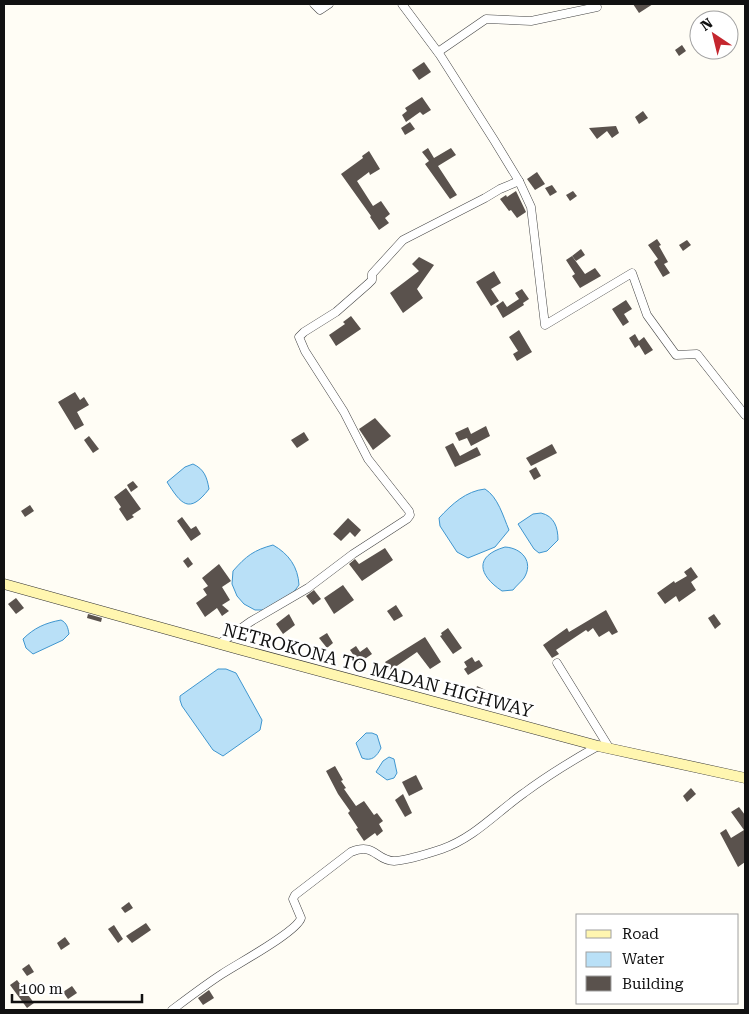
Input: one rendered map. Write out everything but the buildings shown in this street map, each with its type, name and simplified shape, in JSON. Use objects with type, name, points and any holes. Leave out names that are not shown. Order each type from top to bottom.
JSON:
[{"type":"main road","name":"NETROKONA TO MADAN HIGHWAY","points":[[4,584],[598,746],[745,778]]},
{"type":"street","points":[[314,4],[320,10],[329,4]]},
{"type":"street","points":[[402,4],[438,52],[519,181],[531,207],[546,325],[632,273],[647,315],[676,355],[697,354],[745,415]]},
{"type":"street","points":[[438,52],[486,19],[531,21],[597,7]]},
{"type":"street","points":[[219,644],[250,622],[308,588],[353,554],[410,516],[409,511],[368,459],[344,412],[305,351],[299,337],[336,312],[368,284],[372,280],[372,274],[403,240],[519,181]]},
{"type":"street","points":[[557,663],[610,749]]},
{"type":"street","points":[[172,1010],[222,974],[275,941],[298,924],[301,918],[293,900],[295,895],[351,852],[369,849],[392,861],[417,856],[456,843],[480,827],[524,792],[598,746]]},
{"type":"water","points":[[193,464],[200,468],[204,474],[209,489],[196,502],[186,504],[181,501],[167,482],[185,467]]},
{"type":"water","points":[[485,489],[490,492],[497,502],[509,530],[495,547],[468,558],[457,552],[440,526],[439,518],[466,495]]},
{"type":"water","points":[[541,513],[552,519],[557,531],[558,540],[547,551],[539,553],[534,549],[518,524],[533,514]]},
{"type":"water","points":[[273,545],[292,562],[297,572],[299,585],[293,593],[264,610],[255,610],[244,604],[237,596],[232,584],[233,571],[251,554]]},
{"type":"water","points":[[505,547],[521,553],[527,561],[528,567],[524,578],[513,590],[502,591],[488,579],[483,566],[488,555]]},
{"type":"water","points":[[61,620],[66,624],[69,634],[63,640],[33,654],[26,648],[23,639],[27,635],[40,626]]},
{"type":"water","points":[[218,669],[226,669],[236,673],[262,720],[260,730],[223,756],[213,750],[182,706],[180,700],[180,696]]},
{"type":"water","points":[[366,733],[377,735],[381,748],[376,756],[371,759],[362,758],[356,743]]},
{"type":"water","points":[[389,757],[394,759],[397,773],[394,778],[387,780],[376,772],[383,761]]}]
